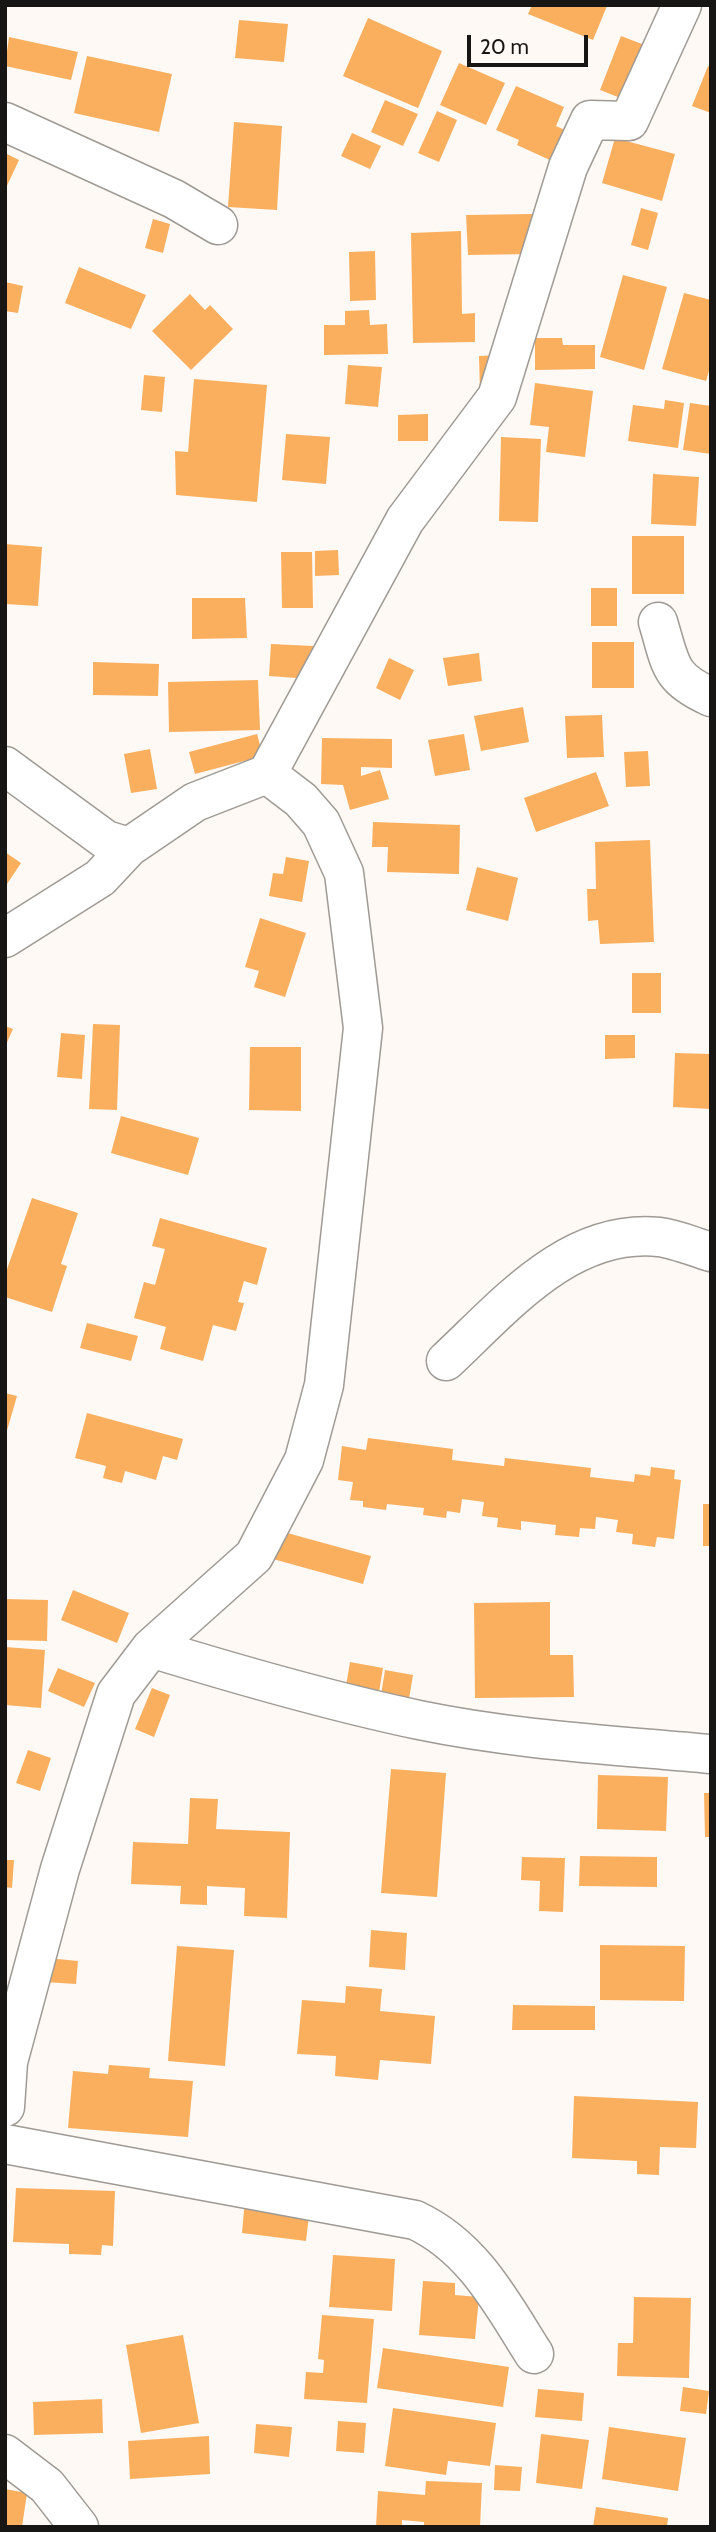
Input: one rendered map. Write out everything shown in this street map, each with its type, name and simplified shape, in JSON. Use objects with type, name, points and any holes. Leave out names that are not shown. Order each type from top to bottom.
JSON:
[{"type":"street","points":[[5,937],[100,878],[129,846],[195,802],[267,774],[405,520],[497,397],[568,166],[590,120],[629,121],[682,5]]},
{"type":"street","points":[[5,122],[174,199],[218,225]]},
{"type":"street","points":[[658,622],[674,672],[686,686],[711,697]]},
{"type":"street","points":[[5,766],[106,840],[129,846]]},
{"type":"street","points":[[5,2107],[8,2062],[60,1869],[116,1694],[151,1648],[254,1556],[304,1460],[324,1385],[363,1028],[344,873],[321,823],[300,800],[267,774]]},
{"type":"street","points":[[446,1361],[519,1292],[560,1261],[602,1241],[659,1237],[711,1252]]},
{"type":"street","points":[[151,1648],[259,1681],[420,1720],[505,1734],[711,1754]]},
{"type":"street","points":[[5,2144],[415,2220],[436,2230],[460,2249],[490,2285],[534,2354]]},
{"type":"street","points":[[5,2454],[47,2486],[79,2527]]},
{"type":"building","points":[[532,5],[607,6],[593,40],[528,14]]},
{"type":"building","points":[[368,18],[442,51],[418,108],[343,76]]},
{"type":"building","points":[[239,20],[288,24],[284,62],[235,58]]},
{"type":"building","points":[[621,36],[650,47],[628,101],[600,90]]},
{"type":"building","points":[[9,37],[78,52],[71,80],[5,66]]},
{"type":"building","points":[[87,56],[172,74],[159,132],[74,113]]},
{"type":"building","points":[[459,63],[505,83],[486,125],[440,105]]},
{"type":"building","points":[[708,66],[711,67],[711,113],[692,106]]},
{"type":"building","points":[[516,86],[564,107],[556,126],[565,130],[552,161],[517,145],[519,140],[496,130]]},
{"type":"building","points":[[385,100],[418,114],[403,146],[371,132]]},
{"type":"building","points":[[437,111],[457,120],[439,162],[418,153]]},
{"type":"building","points":[[234,122],[282,126],[277,210],[228,207]]},
{"type":"building","points":[[352,133],[381,146],[370,169],[341,156]]},
{"type":"building","points":[[615,138],[675,154],[662,201],[602,183]]},
{"type":"building","points":[[5,153],[19,160],[5,190]]},
{"type":"building","points":[[641,208],[658,213],[648,250],[631,245]]},
{"type":"building","points":[[532,214],[533,254],[468,255],[466,215]]},
{"type":"building","points":[[153,219],[170,224],[163,253],[145,248]]},
{"type":"building","points":[[461,231],[462,314],[475,313],[475,342],[413,343],[411,233]]},
{"type":"building","points":[[375,251],[376,300],[350,301],[349,252]]},
{"type":"building","points":[[79,267],[146,295],[131,329],[65,303]]},
{"type":"building","points":[[623,275],[667,287],[644,370],[600,357]]},
{"type":"building","points":[[5,282],[23,286],[18,313],[5,311]]},
{"type":"building","points":[[684,293],[711,300],[711,364],[706,381],[662,369]]},
{"type":"building","points":[[190,294],[205,310],[210,305],[233,329],[191,370],[152,331]]},
{"type":"building","points":[[369,310],[370,325],[387,324],[388,354],[324,355],[324,325],[345,325],[345,311]]},
{"type":"building","points":[[535,338],[562,338],[563,345],[595,345],[595,369],[535,370]]},
{"type":"building","points":[[498,355],[480,392],[479,356]]},
{"type":"building","points":[[348,365],[382,367],[378,407],[345,404]]},
{"type":"building","points":[[144,375],[165,377],[162,412],[141,410]]},
{"type":"building","points":[[194,379],[267,385],[257,502],[176,495],[175,451],[188,452]]},
{"type":"building","points":[[535,383],[593,391],[585,457],[546,452],[549,427],[530,425]]},
{"type":"building","points":[[665,400],[684,403],[678,448],[628,441],[633,405],[664,409]]},
{"type":"building","points":[[690,403],[711,406],[711,454],[683,450]]},
{"type":"building","points":[[428,414],[428,441],[398,441],[398,415]]},
{"type":"building","points":[[286,434],[330,437],[326,484],[282,480]]},
{"type":"building","points":[[501,437],[541,439],[538,522],[499,521]]},
{"type":"building","points":[[653,474],[699,477],[696,526],[651,524]]},
{"type":"building","points":[[632,536],[684,536],[684,594],[632,594]]},
{"type":"building","points":[[5,544],[42,547],[38,606],[5,604]]},
{"type":"building","points":[[338,550],[339,575],[315,576],[315,551]]},
{"type":"building","points":[[281,552],[312,552],[313,608],[282,608]]},
{"type":"building","points":[[591,588],[617,588],[617,626],[591,626]]},
{"type":"building","points":[[192,598],[245,598],[247,638],[192,639]]},
{"type":"building","points":[[592,642],[634,642],[634,688],[592,688]]},
{"type":"building","points":[[271,644],[313,646],[310,679],[269,676]]},
{"type":"building","points":[[479,653],[482,681],[448,686],[443,658]]},
{"type":"building","points":[[389,658],[414,670],[400,700],[376,688]]},
{"type":"building","points":[[93,662],[159,664],[158,696],[93,695]]},
{"type":"building","points":[[258,680],[260,730],[169,732],[168,682]]},
{"type":"building","points":[[523,707],[529,742],[481,751],[474,716]]},
{"type":"building","points":[[602,715],[604,757],[567,758],[565,716]]},
{"type":"building","points":[[257,734],[263,756],[195,774],[189,752]]},
{"type":"building","points":[[464,734],[470,770],[435,776],[428,740]]},
{"type":"building","points":[[322,738],[392,739],[392,768],[361,767],[361,776],[380,770],[389,799],[350,810],[343,785],[321,784]]},
{"type":"building","points":[[150,749],[157,789],[131,793],[124,754]]},
{"type":"building","points":[[648,751],[650,786],[626,787],[624,752]]},
{"type":"building","points":[[596,772],[609,806],[536,832],[524,798]]},
{"type":"building","points":[[373,822],[460,825],[459,874],[387,872],[388,847],[372,847]]},
{"type":"building","points":[[650,840],[654,942],[600,944],[598,920],[588,921],[587,889],[596,889],[595,842]]},
{"type":"building","points":[[5,852],[21,863],[5,887]]},
{"type":"building","points":[[286,857],[309,861],[302,902],[269,896],[273,873],[283,874]]},
{"type":"building","points":[[477,867],[518,878],[508,921],[466,910]]},
{"type":"building","points":[[260,918],[306,933],[285,997],[254,987],[259,971],[245,967]]},
{"type":"building","points":[[632,973],[661,973],[661,1013],[632,1013]]},
{"type":"building","points":[[93,1024],[120,1025],[117,1110],[89,1109]]},
{"type":"building","points":[[5,1026],[13,1029],[5,1047]]},
{"type":"building","points":[[61,1033],[85,1035],[82,1079],[57,1077]]},
{"type":"building","points":[[605,1035],[635,1035],[635,1058],[605,1059]]},
{"type":"building","points":[[250,1047],[301,1047],[301,1111],[249,1110]]},
{"type":"building","points":[[675,1053],[711,1054],[711,1109],[673,1107]]},
{"type":"building","points":[[121,1116],[199,1138],[188,1175],[111,1153]]},
{"type":"building","points":[[32,1198],[78,1213],[61,1264],[67,1266],[52,1312],[5,1297],[5,1275]]},
{"type":"building","points":[[160,1218],[267,1248],[257,1285],[244,1281],[238,1302],[244,1303],[236,1331],[213,1325],[203,1361],[160,1349],[166,1327],[134,1318],[144,1282],[155,1285],[165,1249],[152,1246]]},
{"type":"building","points":[[87,1323],[138,1336],[131,1361],[80,1348]]},
{"type":"building","points":[[5,1393],[17,1396],[6,1434],[5,1434]]},
{"type":"building","points":[[87,1413],[183,1439],[177,1460],[163,1456],[156,1480],[125,1471],[122,1483],[103,1478],[106,1466],[75,1458]]},
{"type":"building","points":[[368,1438],[453,1449],[452,1460],[504,1466],[505,1458],[591,1468],[590,1477],[634,1482],[635,1474],[650,1476],[651,1467],[675,1470],[674,1479],[681,1480],[674,1539],[657,1537],[655,1547],[632,1544],[633,1534],[616,1532],[618,1520],[596,1517],[595,1529],[580,1528],[579,1537],[555,1535],[556,1525],[521,1521],[521,1530],[497,1527],[498,1518],[482,1516],[484,1502],[462,1499],[460,1513],[447,1511],[446,1518],[423,1515],[424,1508],[387,1504],[386,1510],[363,1507],[363,1501],[350,1500],[353,1482],[338,1480],[342,1446],[366,1450]]},
{"type":"building","points":[[703,1504],[711,1504],[711,1546],[703,1546]]},
{"type":"building","points":[[280,1531],[371,1556],[363,1584],[273,1559]]},
{"type":"building","points":[[73,1590],[129,1613],[117,1643],[61,1620]]},
{"type":"building","points":[[5,1599],[48,1600],[47,1641],[5,1640]]},
{"type":"building","points":[[550,1602],[550,1655],[573,1655],[574,1697],[475,1698],[474,1603]]},
{"type":"building","points":[[5,1647],[45,1650],[41,1708],[5,1705]]},
{"type":"building","points":[[350,1662],[383,1668],[379,1692],[346,1686]]},
{"type":"building","points":[[58,1668],[95,1683],[84,1707],[48,1691]]},
{"type":"building","points":[[385,1670],[413,1675],[409,1699],[381,1695]]},
{"type":"building","points":[[152,1688],[170,1695],[154,1737],[135,1729]]},
{"type":"building","points":[[28,1750],[51,1758],[40,1791],[16,1783]]},
{"type":"building","points":[[391,1769],[446,1773],[437,1897],[381,1893]]},
{"type":"building","points":[[598,1775],[668,1777],[666,1831],[597,1829]]},
{"type":"building","points":[[704,1793],[711,1793],[711,1837],[705,1837]]},
{"type":"building","points":[[190,1798],[218,1799],[216,1829],[290,1832],[287,1918],[244,1916],[245,1888],[207,1886],[207,1905],[180,1904],[181,1886],[131,1884],[133,1842],[188,1844]]},
{"type":"building","points":[[580,1856],[657,1857],[657,1887],[579,1886]]},
{"type":"building","points":[[522,1857],[565,1858],[563,1912],[539,1911],[540,1881],[521,1880]]},
{"type":"building","points":[[5,1860],[14,1860],[12,1888],[5,1887]]},
{"type":"building","points":[[371,1930],[407,1933],[405,1970],[369,1967]]},
{"type":"building","points":[[600,1945],[685,1946],[684,2001],[600,2000]]},
{"type":"building","points":[[177,1946],[234,1950],[225,2066],[168,2061]]},
{"type":"building","points":[[47,1958],[78,1961],[76,1984],[45,1982]]},
{"type":"building","points":[[346,1986],[382,1989],[380,2011],[435,2016],[431,2064],[380,2060],[378,2080],[335,2076],[336,2056],[297,2054],[302,2000],[345,2003]]},
{"type":"building","points":[[513,2005],[595,2006],[595,2030],[512,2030]]},
{"type":"building","points":[[109,2065],[150,2068],[149,2078],[193,2081],[188,2137],[68,2128],[73,2071],[108,2074]]},
{"type":"building","points":[[574,2096],[698,2102],[696,2148],[660,2147],[659,2175],[637,2174],[637,2161],[572,2158]]},
{"type":"building","points":[[16,2188],[115,2191],[113,2246],[102,2245],[101,2255],[69,2254],[69,2244],[13,2242]]},
{"type":"building","points":[[245,2199],[310,2207],[306,2241],[242,2233]]},
{"type":"building","points":[[333,2255],[395,2259],[392,2311],[329,2307]]},
{"type":"building","points":[[423,2281],[455,2283],[455,2295],[479,2297],[475,2339],[419,2335]]},
{"type":"building","points":[[634,2297],[691,2298],[689,2378],[617,2376],[618,2343],[633,2343]]},
{"type":"building","points":[[322,2315],[374,2319],[367,2403],[304,2399],[306,2372],[323,2373],[324,2360],[318,2359]]},
{"type":"building","points":[[183,2335],[199,2423],[141,2433],[126,2345]]},
{"type":"building","points":[[383,2348],[509,2367],[503,2407],[377,2388]]},
{"type":"building","points":[[683,2387],[709,2391],[706,2414],[680,2411]]},
{"type":"building","points":[[538,2389],[584,2393],[582,2421],[535,2417]]},
{"type":"building","points":[[102,2399],[103,2433],[34,2435],[33,2402]]},
{"type":"building","points":[[393,2408],[496,2423],[490,2466],[448,2461],[446,2475],[385,2466]]},
{"type":"building","points":[[338,2421],[366,2423],[364,2453],[336,2451]]},
{"type":"building","points":[[256,2424],[292,2427],[289,2457],[254,2453]]},
{"type":"building","points":[[609,2427],[686,2438],[678,2491],[602,2479]]},
{"type":"building","points":[[541,2434],[589,2440],[582,2489],[536,2483]]},
{"type":"building","points":[[209,2436],[210,2474],[130,2479],[128,2441]]},
{"type":"building","points":[[495,2465],[522,2467],[520,2491],[494,2490]]},
{"type":"building","points":[[426,2481],[482,2483],[480,2527],[424,2527],[424,2522],[402,2520],[402,2527],[376,2527],[378,2491],[425,2495]]},
{"type":"building","points":[[5,2489],[27,2493],[22,2527],[5,2527]]},
{"type":"building","points":[[596,2507],[668,2518],[667,2527],[593,2527]]}]
